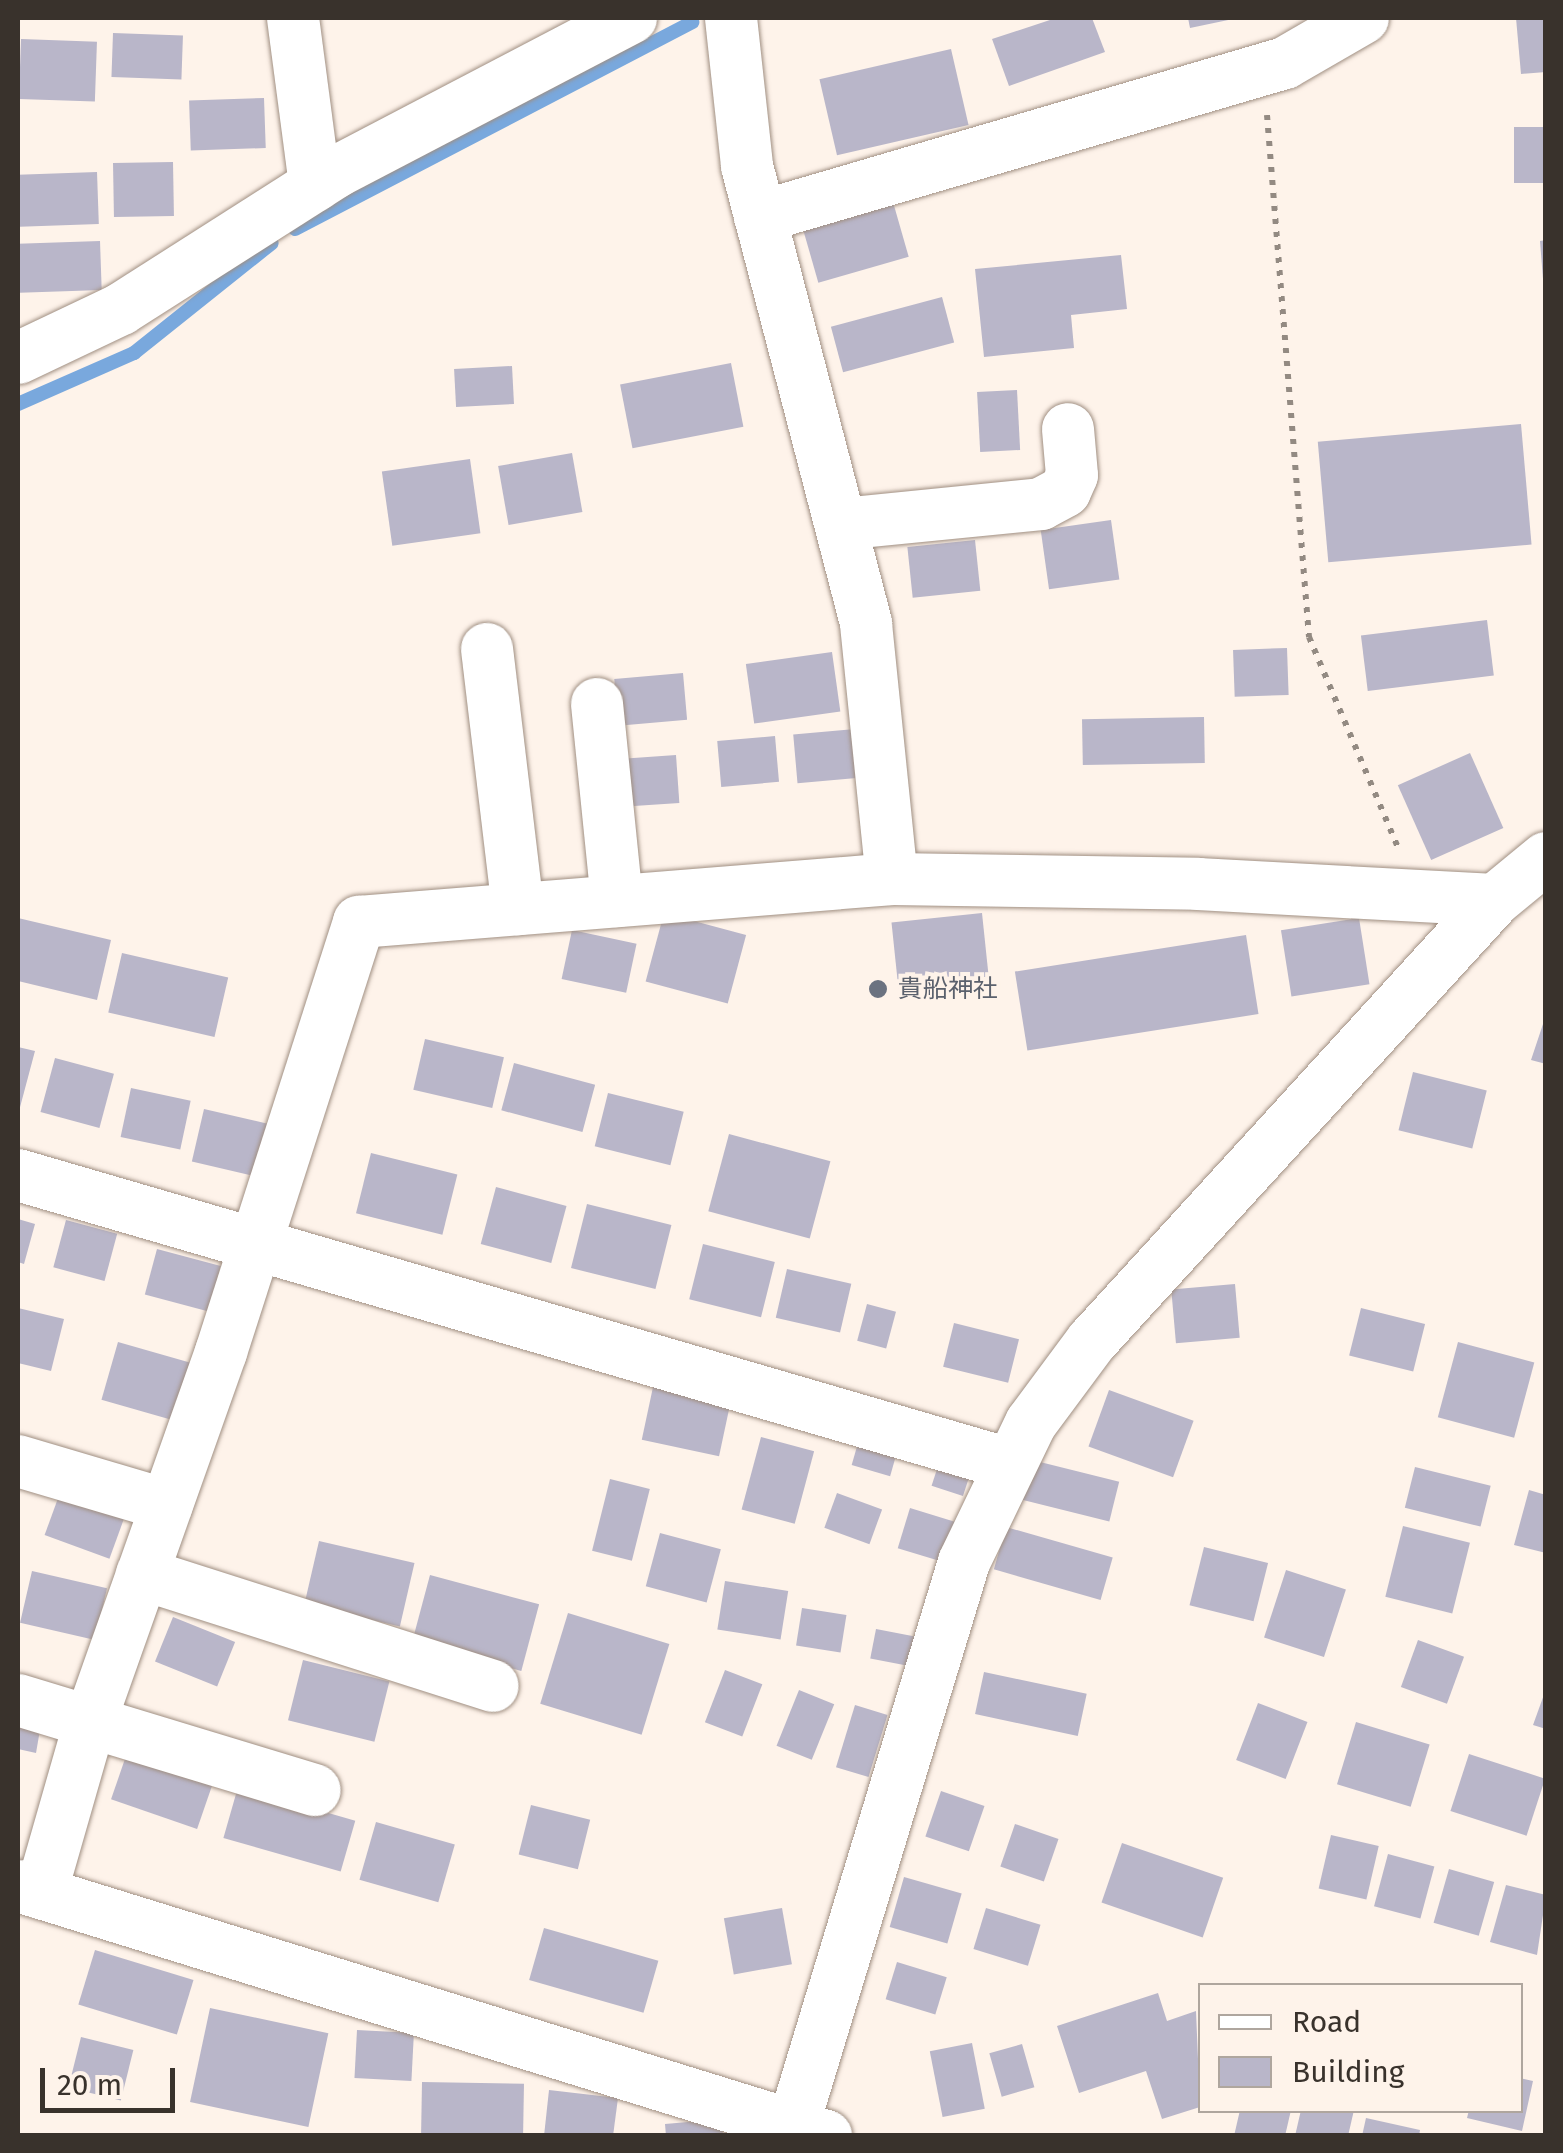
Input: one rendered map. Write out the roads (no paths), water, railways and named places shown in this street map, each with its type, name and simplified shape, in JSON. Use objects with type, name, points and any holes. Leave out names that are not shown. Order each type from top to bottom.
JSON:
[{"type":"street","points":[[292,18],[315,186]]},
{"type":"street","points":[[18,358],[122,310],[315,186],[631,18]]},
{"type":"street","points":[[731,18],[748,166],[866,624],[892,879]]},
{"type":"street","points":[[760,218],[1262,70],[1363,18]]},
{"type":"street","points":[[841,524],[1041,504],[1064,491],[1072,474],[1068,428]]},
{"type":"street","points":[[488,649],[518,909]]},
{"type":"street","points":[[596,704],[618,901]]},
{"type":"street","points":[[1495,900],[892,879],[359,922],[167,1504],[29,1890],[810,2131],[964,1562],[1008,1464],[1092,1341],[1495,900],[1546,858]]},
{"type":"street","points":[[18,1175],[1008,1464]]},
{"type":"street","points":[[18,1461],[167,1504]]},
{"type":"street","points":[[142,1574],[493,1686]]},
{"type":"street","points":[[18,1700],[314,1790]]},
{"type":"waterway","points":[[295,229],[692,22]]},
{"type":"waterway","points":[[18,404],[134,353],[272,243]]},
{"type":"place","name":"貴船神社","points":[[878,989]]}]
